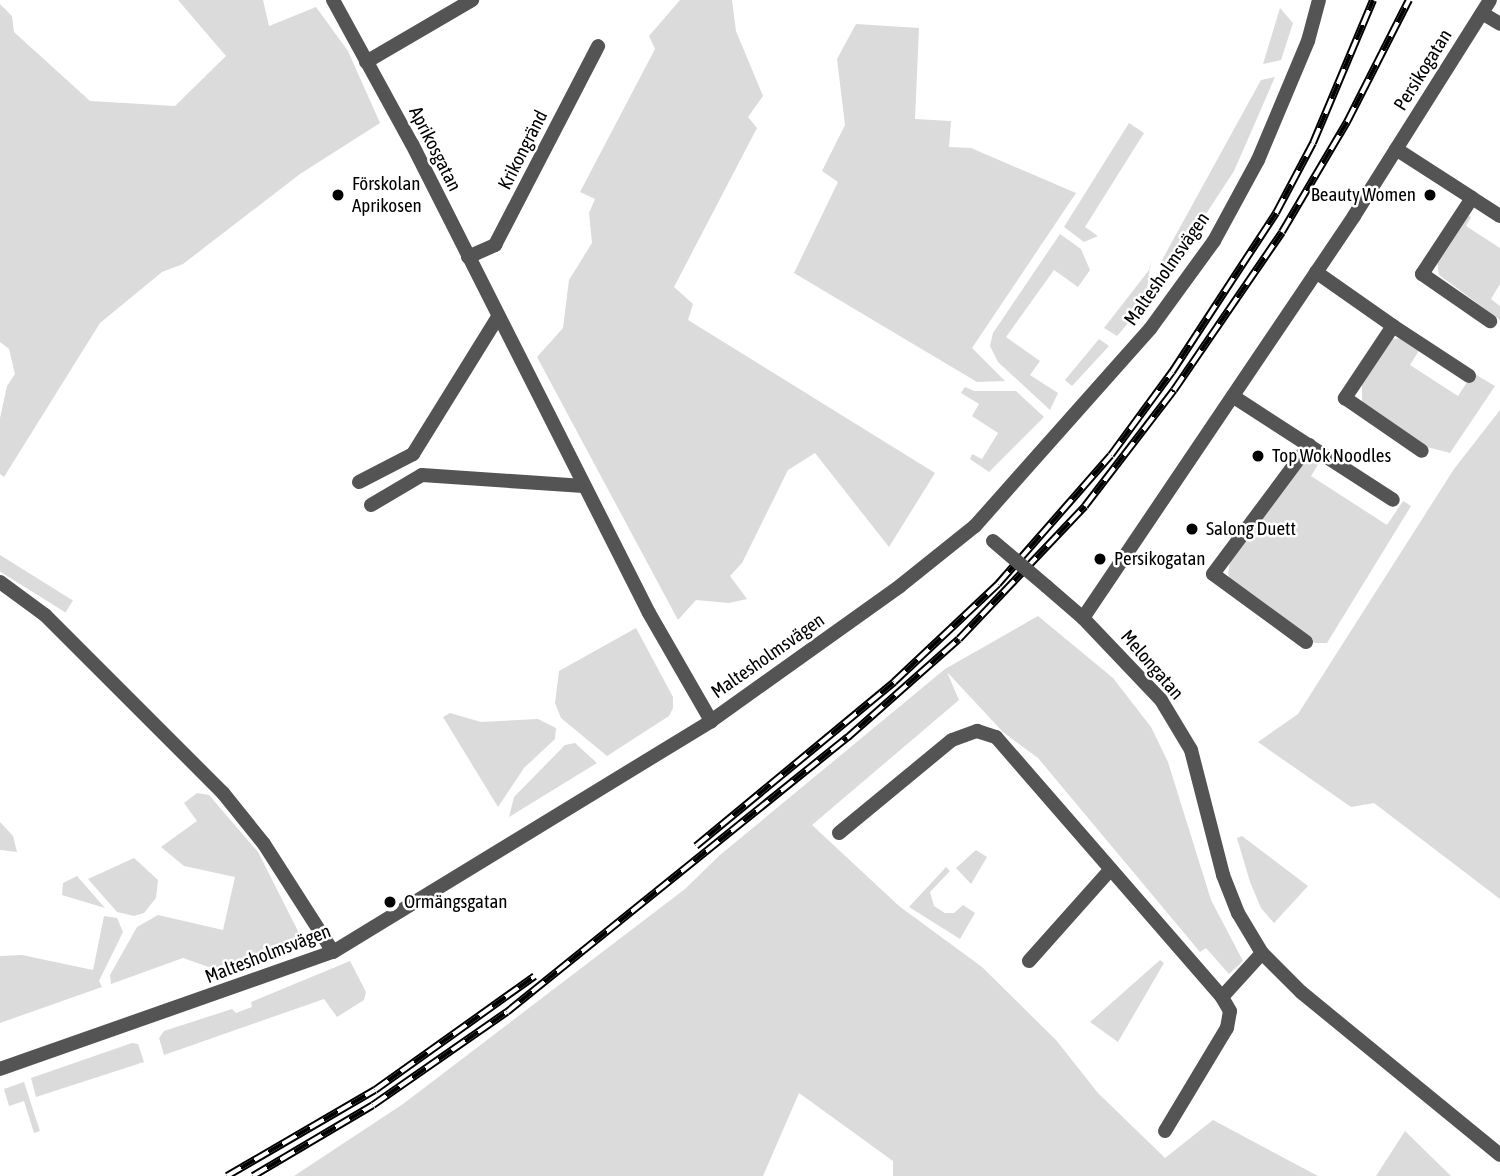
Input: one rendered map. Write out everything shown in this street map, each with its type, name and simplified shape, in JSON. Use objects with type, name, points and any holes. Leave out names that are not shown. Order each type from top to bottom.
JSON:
[{"type":"street","name":"Aprikosgatan","points":[[334,0],[649,613],[711,721]]},
{"type":"street","points":[[366,62],[472,0]]},
{"type":"street","name":"Maltesholmsvägen","points":[[0,1069],[332,952],[711,721],[900,586],[975,526],[1150,330],[1214,241],[1258,160],[1308,41],[1319,0]]},
{"type":"street","name":"Persikogatan","points":[[1083,618],[1234,397],[1486,6],[1500,24]]},
{"type":"street","name":"Krikongränd","points":[[468,257],[495,245],[598,46]]},
{"type":"street","points":[[1396,149],[1500,216]]},
{"type":"street","points":[[1472,198],[1422,274],[1490,321]]},
{"type":"street","points":[[1316,272],[1469,376]]},
{"type":"street","points":[[359,482],[413,454],[498,317]]},
{"type":"street","points":[[1393,326],[1345,398],[1422,451]]},
{"type":"street","points":[[1234,397],[1393,500]]},
{"type":"street","points":[[1306,642],[1213,574],[1309,444]]},
{"type":"street","points":[[371,505],[422,475],[584,486]]},
{"type":"street","name":"Melongatan","points":[[975,526],[1083,618],[1161,700],[1191,750],[1223,875],[1238,913],[1262,953],[1301,992],[1500,1155]]},
{"type":"street","points":[[0,582],[45,615],[223,793],[264,844],[332,952]]},
{"type":"street","points":[[839,833],[952,740],[977,731],[996,737],[1222,997],[1230,1011],[1227,1028],[1165,1131]]},
{"type":"street","points":[[1029,961],[1111,869]]},
{"type":"street","points":[[1222,997],[1262,953]]},
{"type":"shaded area","points":[[178,0],[263,0],[269,26],[316,7],[348,51],[380,123],[300,174],[183,264],[162,272],[100,323],[4,477],[0,474],[0,418],[7,386],[15,374],[9,349],[0,342],[0,4],[12,16],[14,32],[90,101],[175,106],[226,56]]},
{"type":"shaded area","points":[[680,0],[732,0],[736,31],[763,96],[748,117],[757,128],[674,287],[693,304],[688,320],[935,473],[889,547],[815,453],[788,470],[742,563],[730,576],[747,599],[729,603],[696,600],[678,620],[537,357],[563,328],[569,280],[592,243],[589,213],[595,199],[580,192],[655,49],[649,36]]},
{"type":"shaded area","points":[[1280,8],[1293,23],[1281,60],[1263,64]]},
{"type":"shaded area","points":[[856,24],[919,28],[915,119],[951,121],[949,147],[971,148],[1076,193],[972,348],[1005,381],[977,382],[794,273],[838,182],[822,171],[845,125],[837,59]]},
{"type":"shaded area","points":[[1275,77],[1234,171],[1157,289],[1162,260],[1261,80]]},
{"type":"shaded area","points":[[1129,123],[1144,133],[1085,227],[1098,236],[1084,242],[1064,227]]},
{"type":"shaded area","points":[[1467,215],[1471,217],[1466,226],[1500,248],[1500,284],[1491,299],[1500,306],[1500,320],[1439,275],[1437,260]]},
{"type":"shaded area","points":[[1060,234],[1081,249],[1090,270],[1078,287],[1054,270],[1006,337],[1040,361],[1030,375],[1058,393],[1050,410],[998,362],[990,346],[993,333]]},
{"type":"shaded area","points":[[1151,259],[1145,304],[1117,336],[1104,328],[1149,270]]},
{"type":"shaded area","points":[[1403,338],[1420,349],[1410,365],[1458,396],[1473,373],[1495,386],[1450,453],[1423,446],[1362,403],[1362,383],[1392,339]]},
{"type":"shaded area","points":[[1099,339],[1109,346],[1072,386],[1065,380]]},
{"type":"shaded area","points":[[965,387],[974,391],[1016,391],[1044,417],[989,472],[970,459],[972,454],[982,459],[998,433],[972,416],[979,404],[961,393]]},
{"type":"shaded area","points":[[1500,410],[1500,899],[1374,803],[1351,807],[1258,742],[1298,714],[1454,469]]},
{"type":"shaded area","points":[[1308,456],[1319,463],[1311,476],[1387,525],[1403,501],[1411,506],[1327,643],[1315,643],[1234,586],[1228,574],[1230,561]]},
{"type":"shaded area","points":[[0,555],[73,601],[66,612],[0,572]]},
{"type":"shaded area","points":[[1038,616],[1113,678],[1151,727],[1168,762],[1211,900],[1243,961],[1229,974],[1206,948],[1200,952],[1038,758],[1003,732],[947,672],[959,700],[812,825],[899,906],[982,967],[1056,1040],[1098,1093],[1165,1158],[1213,1120],[1318,1176],[893,1176],[893,1161],[799,1093],[763,1176],[294,1176],[403,1104],[685,889],[720,855],[945,669]]},
{"type":"shaded area","points":[[636,628],[673,697],[673,708],[669,716],[607,756],[561,718],[555,703],[559,671]]},
{"type":"shaded area","points":[[450,713],[481,722],[538,719],[556,728],[555,739],[524,768],[498,807],[443,717]]},
{"type":"shaded area","points":[[575,743],[597,763],[509,817],[514,797],[565,745]]},
{"type":"shaded area","points":[[197,793],[209,795],[258,852],[299,933],[292,941],[220,971],[183,958],[111,984],[110,975],[137,927],[158,915],[223,930],[235,877],[184,866],[161,847],[197,821],[184,803]]},
{"type":"shaded area","points":[[0,822],[13,836],[17,852],[0,850]]},
{"type":"shaded area","points":[[1242,836],[1308,886],[1274,923],[1261,908],[1250,882],[1237,838]]},
{"type":"shaded area","points":[[976,850],[987,857],[971,884],[956,868]]},
{"type":"shaded area","points":[[134,858],[158,880],[156,898],[144,913],[134,916],[117,912],[88,879]]},
{"type":"shaded area","points":[[946,867],[950,871],[930,892],[934,906],[945,913],[954,913],[963,905],[975,913],[960,939],[909,907]]},
{"type":"shaded area","points":[[77,876],[105,908],[62,895],[63,883]]},
{"type":"shaded area","points":[[104,916],[117,918],[123,932],[99,981],[102,987],[0,1023],[0,956],[22,955],[93,970]]},
{"type":"shaded area","points":[[1160,960],[1164,963],[1118,1042],[1090,1022]]},
{"type":"shaded area","points":[[350,961],[366,992],[364,1000],[337,1017],[324,999],[164,1055],[159,1038],[164,1031],[232,1009],[236,1013],[252,1007],[251,1002]]},
{"type":"shaded area","points":[[132,1043],[138,1044],[144,1062],[36,1097],[31,1078]]},
{"type":"shaded area","points":[[24,1082],[40,1131],[34,1133],[24,1101],[9,1106],[4,1089]]},
{"type":"shaded area","points":[[1405,1131],[1451,1176],[1376,1176]]},
{"type":"railway","points":[[696,846],[894,682],[998,584],[1111,455],[1172,372],[1276,213],[1313,143],[1373,0]]},
{"type":"railway","points":[[253,1176],[373,1105],[507,1012],[847,738],[959,639],[1085,506],[1174,390],[1282,232],[1347,122],[1409,0]]},
{"type":"railway","points":[[227,1176],[375,1090],[535,976]]},
{"type":"place","name":"Förskolan Aprikosen","points":[[338,195]]},
{"type":"place","name":"Beauty Women","points":[[1430,195]]},
{"type":"place","name":"Top Wok Noodles","points":[[1258,456]]},
{"type":"place","name":"Salong Duett","points":[[1192,529]]},
{"type":"place","name":"Persikogatan","points":[[1100,559]]},
{"type":"place","name":"Ormängsgatan","points":[[390,902]]}]
